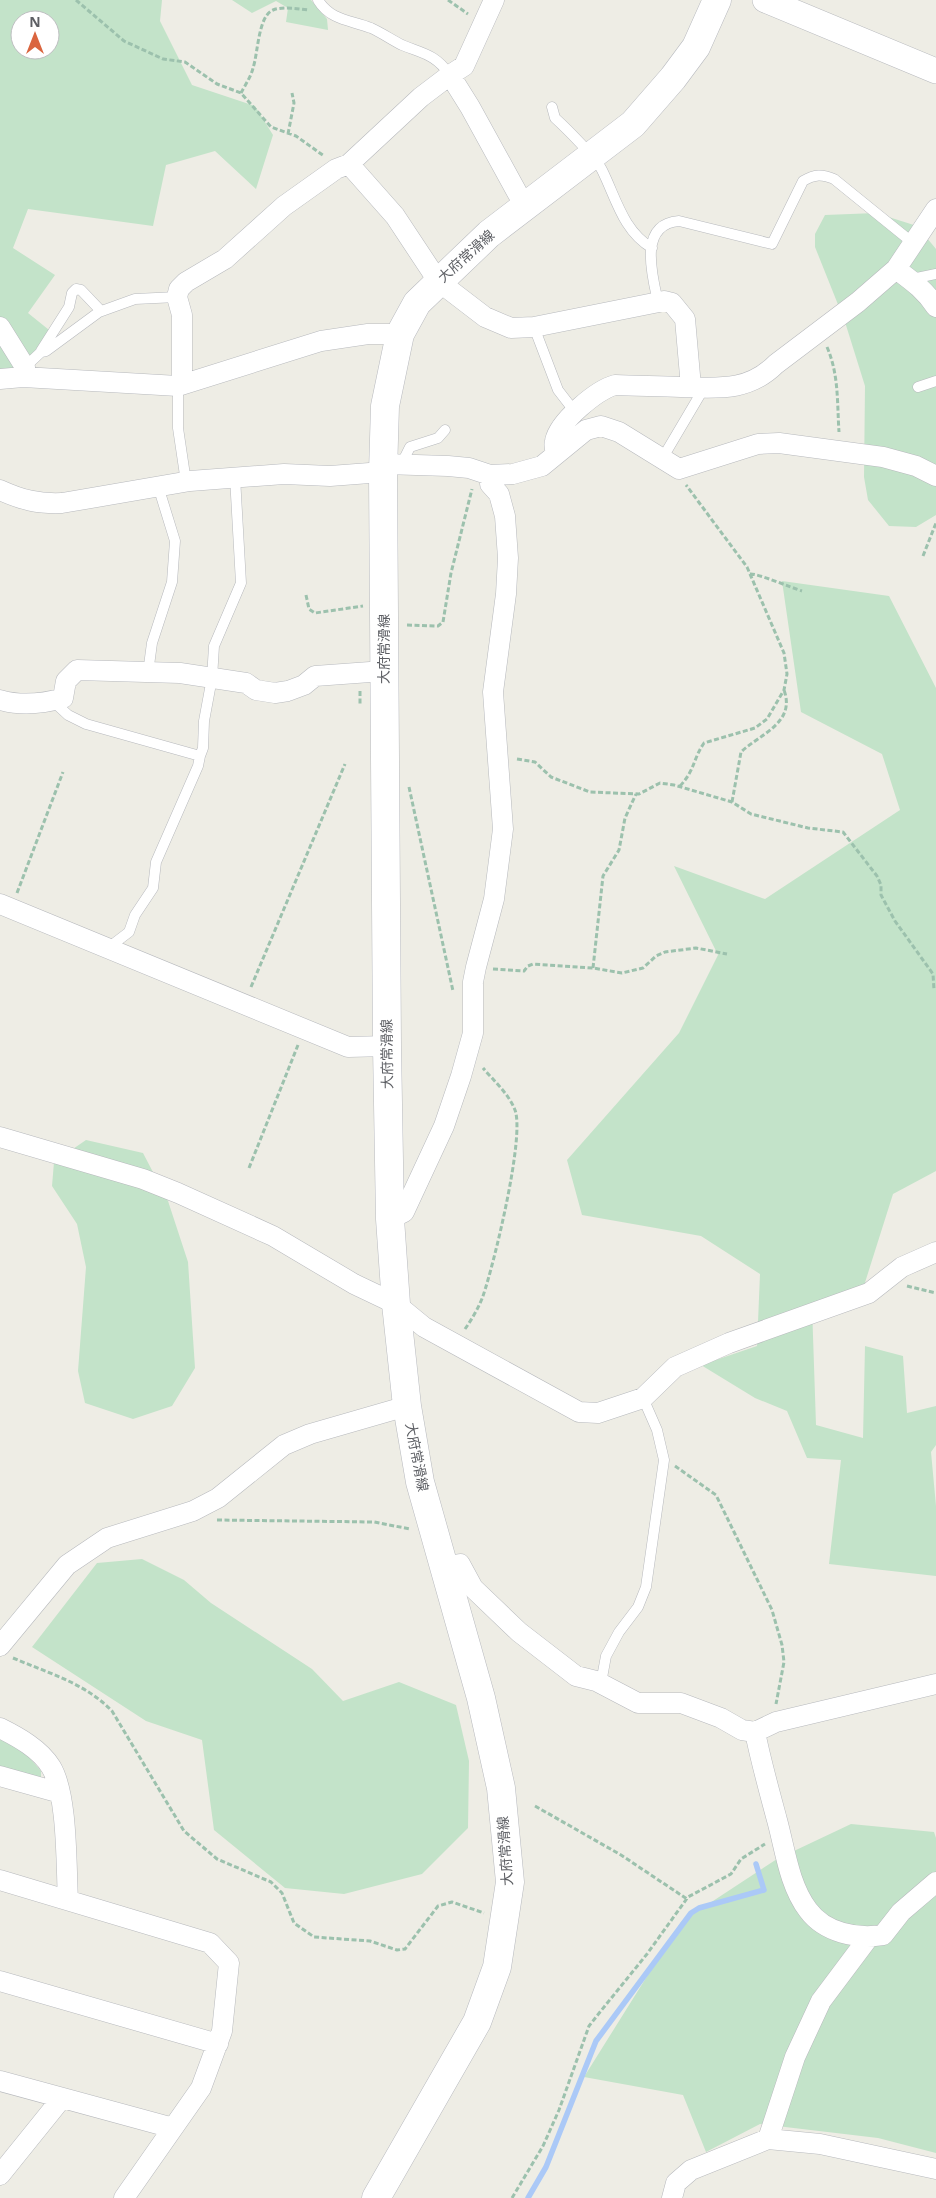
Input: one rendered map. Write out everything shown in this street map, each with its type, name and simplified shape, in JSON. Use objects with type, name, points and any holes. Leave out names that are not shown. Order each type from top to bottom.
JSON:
[{"type":"main road","name":"大府常滑線","points":[[376,2198],[477,2022],[496,1967],[510,1882],[500,1788],[481,1698],[420,1482],[407,1406],[396,1304],[390,1219],[387,1046],[384,612],[389,467],[385,406],[400,334],[417,303],[489,234],[633,124],[673,78],[696,47],[717,0]]},
{"type":"street","points":[[180,385],[182,315],[177,297],[179,289],[186,282],[225,259],[253,236],[268,218],[342,166],[422,97],[464,66],[494,0]]},
{"type":"street","points":[[766,0],[936,72]]},
{"type":"street","points":[[450,75],[470,107],[525,207]]},
{"type":"street","points":[[342,166],[395,216],[438,281],[485,317],[511,328],[534,327],[664,300],[672,303],[685,319],[697,388]]},
{"type":"street","points":[[556,453],[554,441],[575,412],[604,388],[615,385],[717,389],[738,386],[765,375],[817,332],[858,302],[904,274],[913,243],[936,209]]},
{"type":"street","points":[[904,274],[929,296],[936,307]]},
{"type":"street","points":[[0,327],[24,372]]},
{"type":"street","points":[[0,379],[24,372],[180,385],[321,341],[368,334],[400,334]]},
{"type":"street","points":[[0,490],[25,501],[40,504],[62,503],[158,486],[235,477],[284,474],[330,476],[389,467],[462,468],[484,473],[529,472],[542,466],[586,430],[601,426],[619,432],[679,469],[758,444],[779,443],[883,457],[916,466],[936,476]]},
{"type":"street","points":[[390,1219],[404,1212],[444,1126],[473,1033],[473,982],[494,899],[502,829],[493,692],[506,594],[508,558],[505,516],[499,494],[490,484],[484,473]]},
{"type":"street","points":[[0,700],[10,703],[32,704],[63,698],[66,681],[77,670],[180,673],[246,683],[256,690],[275,693],[288,692],[304,685],[315,676],[384,671]]},
{"type":"street","points":[[6,906],[110,951],[348,1047],[387,1046]]},
{"type":"street","points":[[0,1137],[143,1179],[273,1236],[354,1284],[396,1304],[424,1328],[579,1412],[598,1412],[643,1398],[675,1367],[729,1343],[869,1293],[902,1267],[936,1252]]},
{"type":"street","points":[[4,1650],[67,1566],[106,1538],[194,1511],[218,1498],[284,1445],[310,1434],[407,1406]]},
{"type":"street","points":[[444,1567],[460,1564],[473,1588],[520,1632],[576,1676],[601,1683],[638,1703],[681,1704],[721,1718],[742,1730],[755,1732],[776,1722],[936,1684]]},
{"type":"street","points":[[0,1728],[30,1744],[51,1767],[60,1793],[68,1900]]},
{"type":"street","points":[[755,1732],[763,1775],[794,1882],[808,1910],[832,1930],[869,1937],[883,1935],[901,1912],[936,1882]]},
{"type":"street","points":[[0,1776],[60,1793]]},
{"type":"street","points":[[0,1880],[210,1943],[229,1964],[224,2014],[218,2044],[201,2088],[124,2198]]},
{"type":"street","points":[[768,2139],[794,2057],[822,2001],[869,1937]]},
{"type":"street","points":[[0,1981],[218,2044]]},
{"type":"street","points":[[0,2081],[173,2128]]},
{"type":"street","points":[[0,2175],[62,2098]]},
{"type":"street","points":[[672,2198],[676,2183],[692,2170],[768,2139],[820,2144],[936,2169]]},
{"type":"lane","points":[[318,0],[326,10],[349,23],[370,28],[403,45],[426,52],[450,75]]},
{"type":"lane","points":[[552,108],[555,118],[602,169],[613,198],[632,231],[642,243],[652,248]]},
{"type":"lane","points":[[658,302],[651,265],[652,240],[660,227],[670,222],[679,221],[772,244],[803,181],[812,176],[823,174],[834,179],[913,243]]},
{"type":"lane","points":[[904,274],[936,274]]},
{"type":"lane","points":[[24,372],[40,352],[69,307],[72,294],[76,290],[81,290],[100,311]]},
{"type":"lane","points":[[40,352],[46,351],[100,311],[135,299],[177,297]]},
{"type":"lane","points":[[534,327],[558,390],[575,412]]},
{"type":"lane","points":[[918,387],[936,380]]},
{"type":"lane","points":[[180,385],[178,428],[186,482]]},
{"type":"lane","points":[[662,459],[697,388]]},
{"type":"lane","points":[[389,467],[410,447],[438,438],[445,430]]},
{"type":"lane","points":[[110,951],[112,945],[129,932],[135,915],[153,888],[156,862],[198,766],[203,748],[204,720],[212,678],[214,646],[241,583],[235,477]]},
{"type":"lane","points":[[148,673],[152,642],[172,582],[175,541],[158,486]]},
{"type":"lane","points":[[53,701],[68,715],[86,724],[200,756]]},
{"type":"lane","points":[[601,1683],[606,1656],[619,1632],[638,1607],[646,1587],[664,1460],[657,1430],[643,1398]]},
{"type":"path","points":[[76,0],[124,41],[164,59],[185,62],[217,84],[241,93],[267,124],[296,136],[342,166]]},
{"type":"path","points":[[448,0],[482,25]]},
{"type":"path","points":[[241,93],[253,68],[262,24],[267,15],[273,10],[281,9],[326,10]]},
{"type":"path","points":[[288,134],[294,104],[292,93]]},
{"type":"path","points":[[817,332],[833,360],[839,390],[840,451]]},
{"type":"path","points":[[679,469],[690,492],[750,574],[784,653],[787,674],[784,690],[767,719],[756,728],[704,742],[698,752],[690,775],[679,786]]},
{"type":"path","points":[[306,595],[309,609],[315,612],[384,612],[431,627],[438,626],[443,622],[462,529],[484,473]]},
{"type":"path","points":[[923,556],[936,523]]},
{"type":"path","points":[[750,574],[756,573],[771,581],[802,591]]},
{"type":"path","points":[[732,802],[741,752],[780,722],[786,709],[787,697],[784,690]]},
{"type":"path","points":[[496,757],[535,762],[551,776],[590,792],[636,794],[660,783],[679,786],[732,802],[751,814],[808,828],[843,832],[877,876],[881,885],[881,895],[894,921],[933,974],[934,990]]},
{"type":"path","points":[[244,1005],[345,764]]},
{"type":"path","points":[[6,906],[63,772]]},
{"type":"path","points":[[593,968],[603,876],[619,850],[625,818],[636,794]]},
{"type":"path","points":[[476,967],[524,971],[533,964],[593,968],[622,973],[636,971],[665,952],[696,948],[727,954]]},
{"type":"path","points":[[249,1168],[304,1029]]},
{"type":"path","points":[[664,1460],[684,1471],[716,1495],[772,1610],[782,1645],[784,1662],[775,1709],[776,1722]]},
{"type":"path","points":[[194,1511],[216,1520],[365,1522],[418,1530],[434,1529]]},
{"type":"path","points":[[4,1650],[98,1696],[112,1711],[184,1831],[217,1858],[271,1882],[282,1893],[294,1923],[314,1937],[370,1941],[397,1950],[405,1949],[438,1906],[452,1902],[504,1919]]},
{"type":"path","points":[[535,1806],[621,1855],[687,1899]]},
{"type":"path","points":[[512,2198],[543,2146],[559,2110],[590,2026],[687,1899],[731,1874],[741,1859],[758,1850],[779,1830]]},
{"type":"green space","points":[[0,0],[162,0],[160,21],[192,85],[255,106],[273,135],[256,189],[215,151],[166,165],[153,226],[28,209],[13,248],[55,275],[28,313],[59,338],[21,365],[0,376]]},
{"type":"green space","points":[[232,0],[311,0],[327,19],[328,30],[286,22],[288,8],[276,1],[252,13]]},
{"type":"green space","points":[[876,213],[917,226],[936,249],[936,515],[916,527],[889,526],[868,500],[864,477],[865,386],[845,322],[815,247],[815,234],[825,215]]},
{"type":"green space","points":[[782,581],[889,596],[936,688],[936,1171],[893,1194],[862,1292],[812,1306],[816,1425],[863,1438],[865,1346],[903,1356],[907,1413],[936,1406],[936,1445],[931,1452],[936,1506],[936,1576],[829,1564],[841,1460],[807,1458],[787,1411],[755,1398],[701,1365],[757,1346],[760,1274],[701,1236],[582,1215],[567,1160],[679,1033],[718,955],[674,866],[765,899],[900,810],[882,754],[801,712]]},
{"type":"green space","points":[[86,1140],[143,1153],[168,1201],[188,1262],[195,1368],[172,1406],[133,1419],[85,1403],[78,1371],[86,1267],[77,1224],[52,1186],[54,1162]]},
{"type":"green space","points":[[142,1559],[184,1580],[211,1603],[312,1669],[343,1701],[399,1682],[456,1705],[469,1761],[468,1828],[422,1874],[344,1894],[285,1888],[214,1830],[202,1740],[146,1721],[32,1647],[97,1563]]},
{"type":"green space","points":[[0,1736],[23,1750],[41,1771],[41,1778],[0,1767]]},
{"type":"green space","points":[[851,1824],[934,1832],[936,1838],[936,2153],[878,2138],[760,2124],[706,2152],[683,2095],[584,2077],[681,1922],[777,1859]]},
{"type":"waterway","points":[[528,2198],[546,2167],[596,2041],[691,1913],[699,1908],[764,1890],[756,1864]]}]
